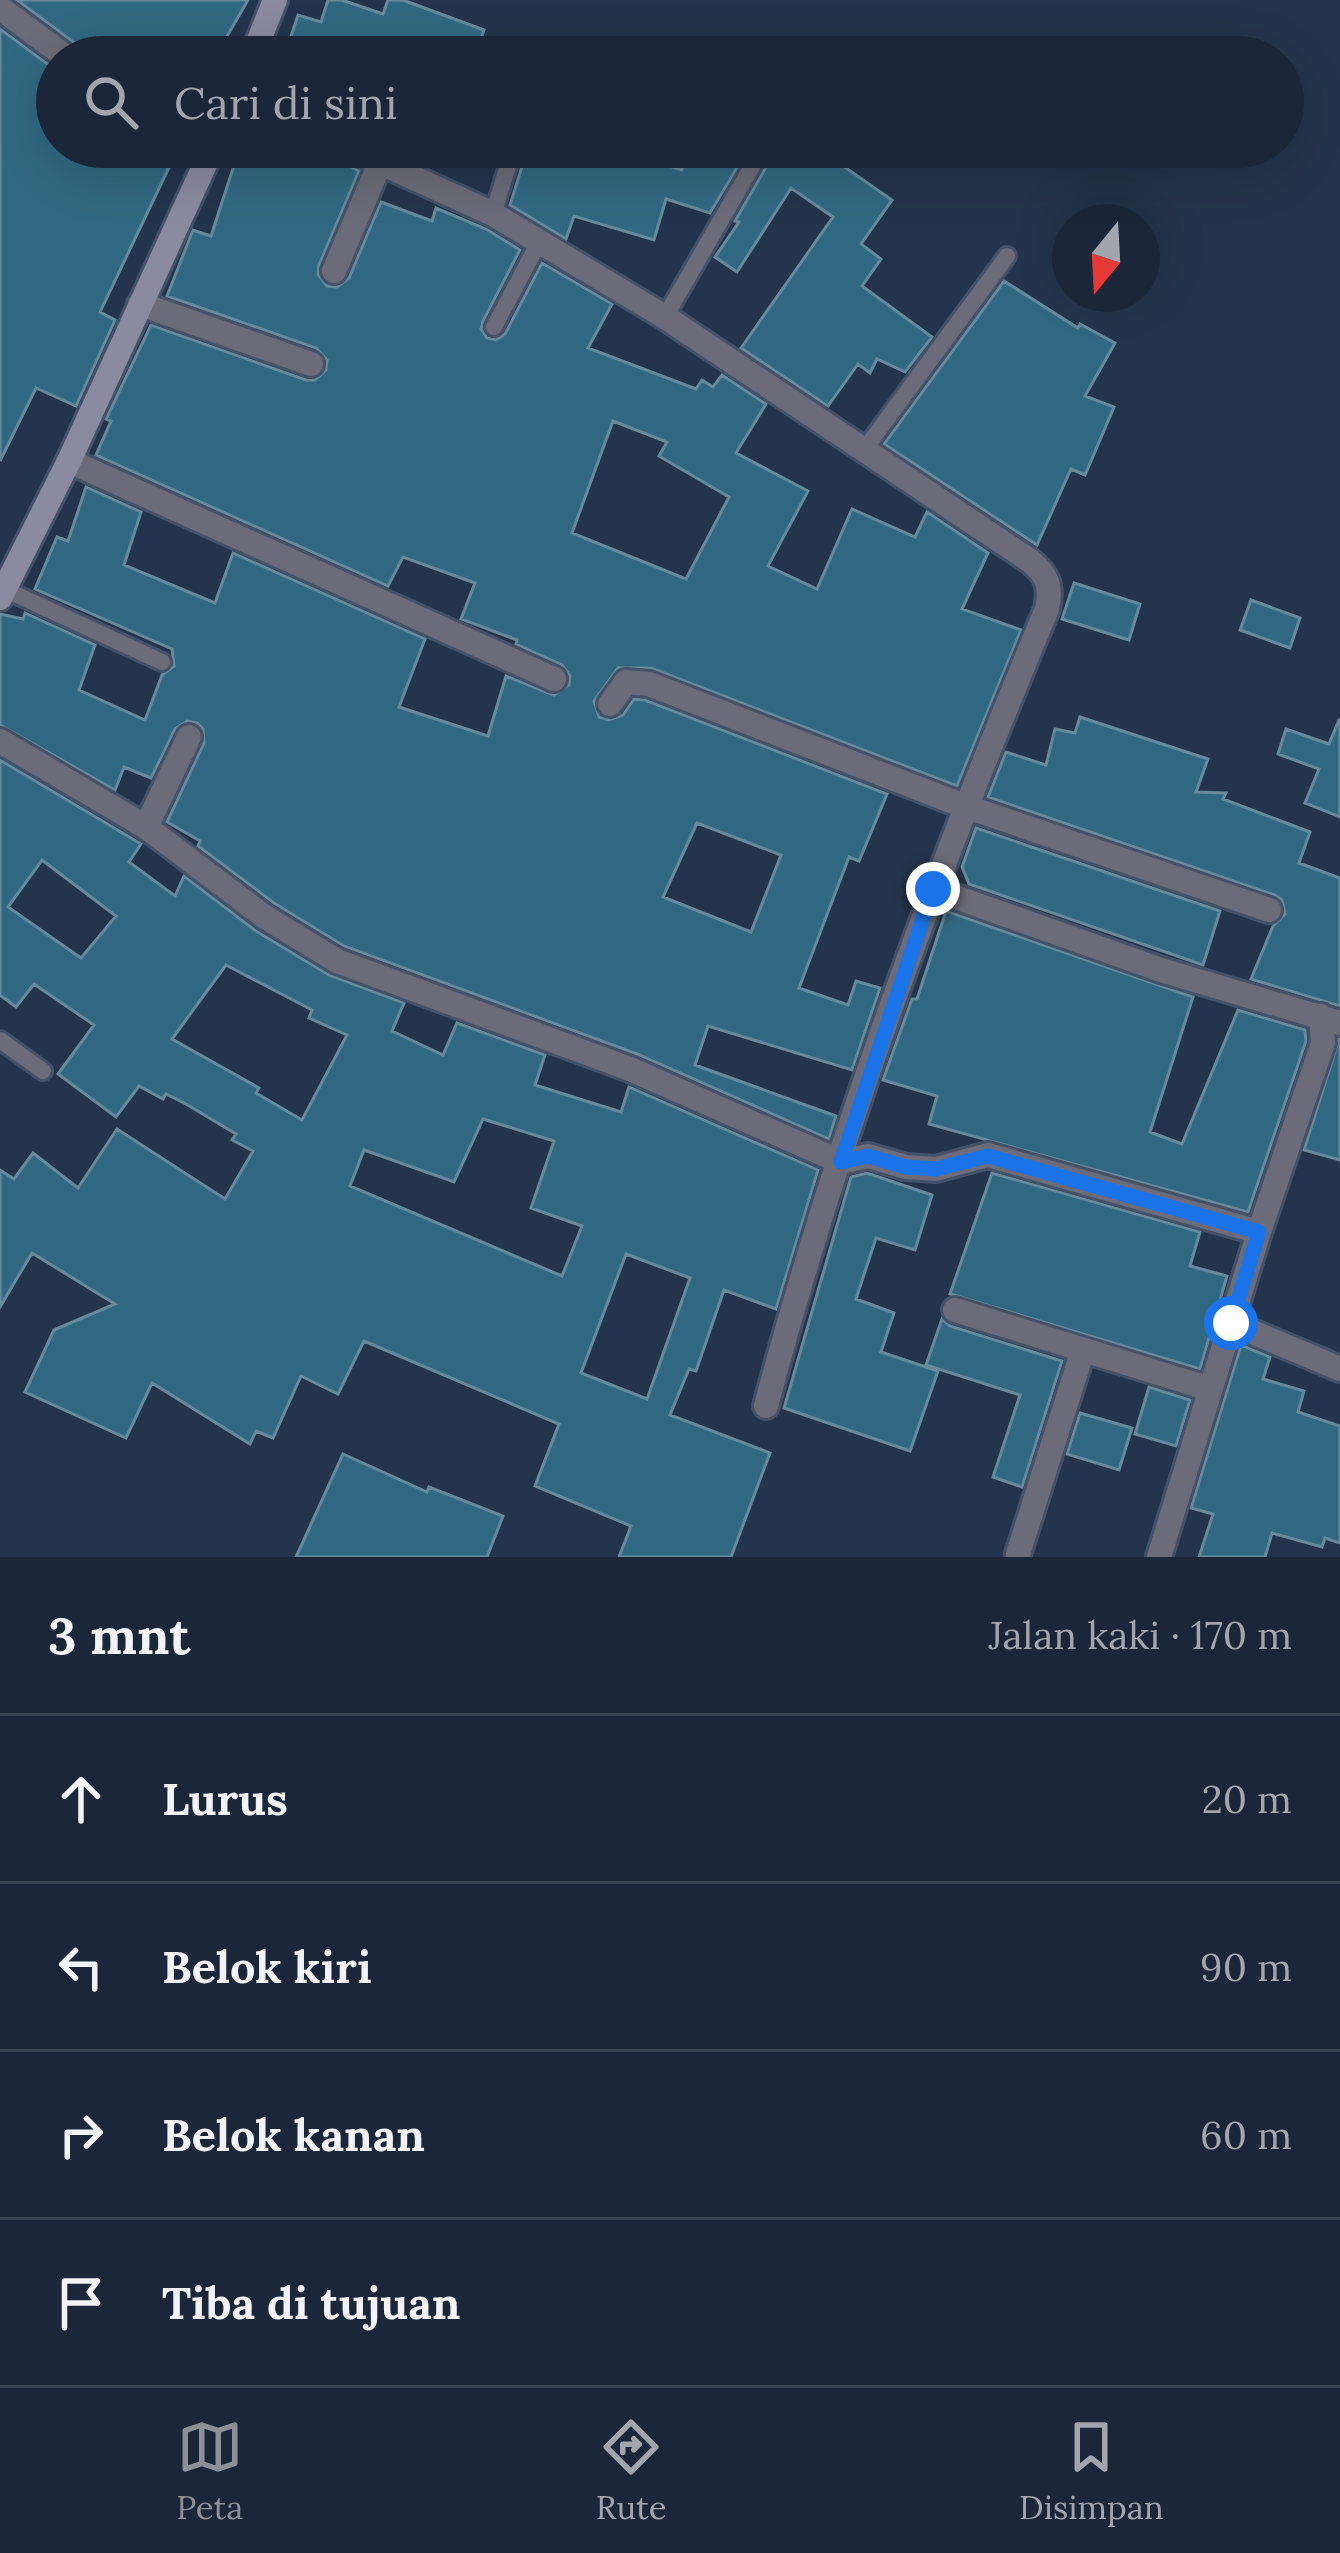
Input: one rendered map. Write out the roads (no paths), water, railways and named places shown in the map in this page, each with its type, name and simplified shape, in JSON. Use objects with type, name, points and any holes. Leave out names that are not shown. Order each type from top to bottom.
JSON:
[{"type":"main road","points":[[260,36],[275,0]]},
{"type":"main road","points":[[2,594],[69,461],[195,168]]},
{"type":"street","points":[[0,8],[37,36]]},
{"type":"street","points":[[334,271],[378,168]]},
{"type":"street","points":[[391,168],[494,214],[665,317],[1029,560],[1047,578],[1051,592],[1047,609],[933,889],[786,1331],[766,1406]]},
{"type":"street","points":[[140,304],[311,364]]},
{"type":"street","points":[[69,461],[554,679]]},
{"type":"street","points":[[610,704],[626,682],[649,683],[964,806],[1269,910]]},
{"type":"street","points":[[146,827],[189,736]]},
{"type":"street","points":[[0,741],[146,827],[265,917],[337,961],[630,1070],[841,1162],[868,1156],[906,1167],[936,1169],[988,1156],[1259,1232]]},
{"type":"street","points":[[933,889],[1161,970],[1330,1019],[1159,1557]]},
{"type":"street","points":[[955,1310],[1210,1389]]},
{"type":"street","points":[[1231,1323],[1340,1369]]},
{"type":"street","points":[[1018,1554],[1083,1350]]},
{"type":"lane","points":[[494,214],[508,168]]},
{"type":"lane","points":[[665,317],[751,168]]},
{"type":"lane","points":[[494,327],[538,242]]},
{"type":"lane","points":[[864,450],[1006,256]]},
{"type":"lane","points":[[2,594],[161,662]]},
{"type":"lane","points":[[0,1040],[43,1071]]}]
